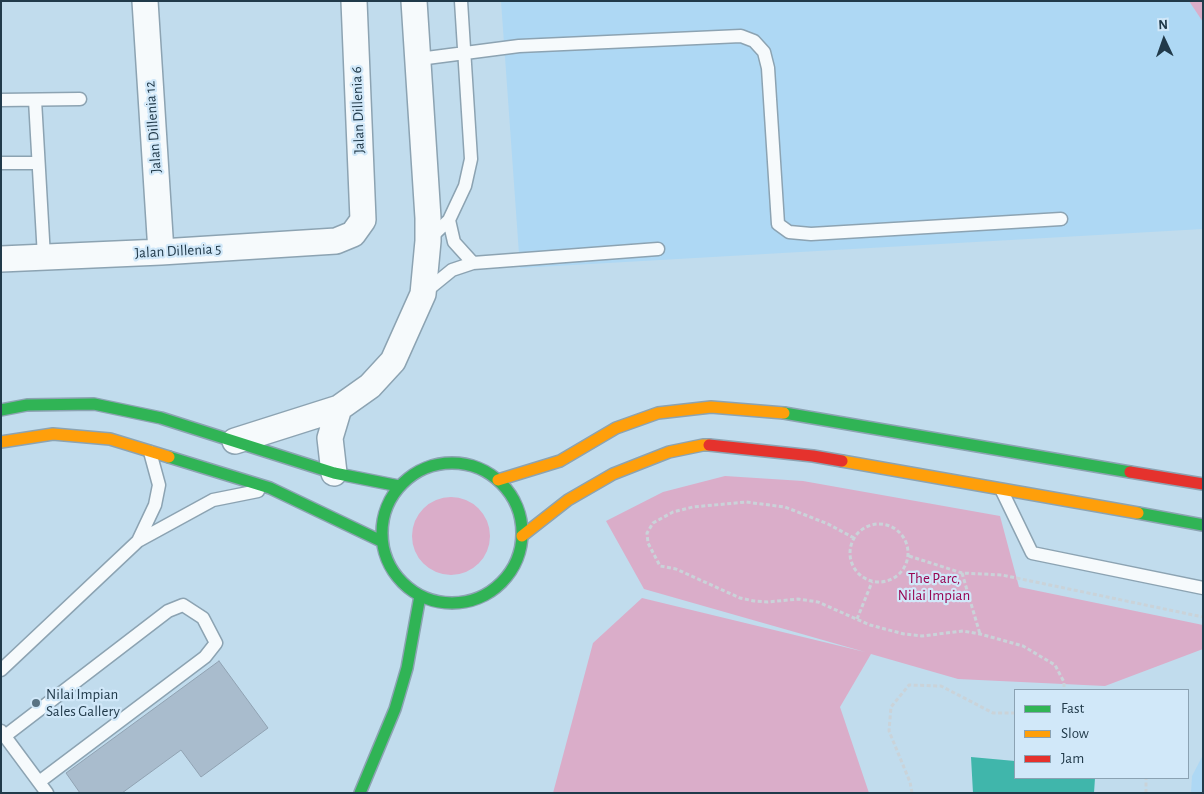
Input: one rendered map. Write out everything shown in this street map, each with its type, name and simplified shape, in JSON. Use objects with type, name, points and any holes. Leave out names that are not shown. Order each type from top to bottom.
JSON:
[{"type":"main road","points":[[1,410],[27,405],[94,404],[161,418],[334,473],[399,486]]},
{"type":"main road","points":[[498,480],[560,461],[616,428],[658,413],[711,407],[780,412],[1203,484]]},
{"type":"main road","points":[[1,442],[53,434],[110,439],[270,488],[382,541]]},
{"type":"main road","points":[[522,536],[568,500],[613,474],[669,452],[704,445],[812,456],[1203,526]]},
{"type":"main road","points":[[458,463],[479,468],[498,480],[512,496],[520,515],[522,536],[519,555],[510,572],[497,587],[481,597],[461,603],[440,602],[420,596],[406,586],[394,573],[385,558],[382,541],[382,521],[388,502],[399,486],[416,472],[436,465],[458,463]]},
{"type":"main road","points":[[360,793],[400,693],[407,668],[420,596]]},
{"type":"street","name":"Jalan Dillenia 12","points":[[145,1],[160,252]]},
{"type":"street","name":"Jalan Dillenia 6","points":[[354,1],[358,227]]},
{"type":"street","points":[[235,441],[339,408],[370,386],[393,361],[423,294],[428,241],[419,59],[414,1]]},
{"type":"street","name":"Jalan Dillenia 5","points":[[1,259],[336,242],[358,227]]},
{"type":"street","points":[[334,473],[330,438],[339,408]]},
{"type":"lane","points":[[428,241],[449,220],[465,186],[471,159],[461,1]]},
{"type":"lane","points":[[419,59],[519,46],[742,36],[754,41],[764,52],[768,68],[778,224],[789,232],[811,234],[1061,219]]},
{"type":"lane","points":[[1,100],[80,99]]},
{"type":"lane","points":[[35,100],[44,257]]},
{"type":"lane","points":[[1,163],[38,163]]},
{"type":"lane","points":[[449,220],[454,242],[473,263]]},
{"type":"lane","points":[[423,294],[452,270],[473,263],[658,249]]},
{"type":"lane","points":[[138,541],[155,505],[159,485],[150,450]]},
{"type":"lane","points":[[1,670],[138,541],[213,500],[270,488]]},
{"type":"lane","points":[[1002,491],[1032,554],[1203,588]]},
{"type":"lane","points":[[39,782],[205,657],[216,642],[203,618],[183,605],[168,611],[3,733],[47,793]]},
{"type":"path","points":[[854,538],[828,524],[784,507],[746,502],[693,507],[673,512],[653,523],[648,533],[648,543],[660,566],[676,568],[740,598],[768,602],[798,599],[818,602],[882,629],[904,634],[922,636],[963,631],[980,634],[1022,646],[1055,665],[1064,682],[1064,689]]},
{"type":"path","points":[[873,524],[883,524],[892,526],[905,538],[909,556],[907,565],[901,574],[883,583],[872,582],[863,578],[855,571],[851,562],[850,552],[854,538],[865,528],[873,524]]},
{"type":"path","points":[[909,556],[962,572],[1002,575],[1203,617]]},
{"type":"path","points":[[962,572],[980,634]]},
{"type":"path","points":[[857,619],[872,582]]},
{"type":"path","points":[[912,793],[910,782],[889,731],[891,707],[909,685],[941,686],[992,713],[1014,713]]},
{"type":"path","points":[[1146,779],[1146,793]]},
{"type":"shaded area","points":[[501,1],[1193,1],[1203,16],[1203,229],[520,268]]},
{"type":"shaded area","points":[[1203,755],[1203,793],[1191,793],[1192,776]]},
{"type":"shaded area","points":[[971,757],[1014,761],[1014,779],[1095,779],[1094,793],[973,793]]},
{"type":"green space","points":[[1189,1],[1203,1],[1203,22]]},
{"type":"green space","name":"The Parc, Nilai Impian","points":[[725,476],[803,481],[1000,516],[1019,587],[1203,625],[1203,649],[1105,686],[958,679],[871,654],[840,707],[869,793],[553,793],[593,643],[642,598],[865,652],[644,589],[606,521],[663,492]]},
{"type":"green space","points":[[443,497],[459,497],[473,503],[484,514],[490,528],[490,544],[484,558],[473,569],[459,575],[443,575],[429,569],[418,558],[412,544],[412,528],[418,514],[429,503]]},
{"type":"building","points":[[219,661],[268,728],[201,777],[181,750],[122,793],[80,793],[66,773]]},
{"type":"traffic: fast","points":[[1,410],[27,405],[94,404],[161,418],[334,473],[399,486]]},
{"type":"traffic: fast","points":[[784,413],[1130,472]]},
{"type":"traffic: fast","points":[[169,457],[270,488],[381,541]]},
{"type":"traffic: fast","points":[[452,463],[466,464],[479,468],[501,484],[517,506],[521,519],[522,533],[521,547],[517,560],[501,582],[479,598],[466,602],[452,603],[438,602],[425,598],[403,582],[387,560],[383,547],[382,533],[383,519],[387,506],[403,484],[425,468],[438,464],[452,463]]},
{"type":"traffic: fast","points":[[1138,513],[1203,525]]},
{"type":"traffic: fast","points":[[360,793],[395,709],[407,668],[420,596]]},
{"type":"traffic: slow","points":[[498,480],[560,461],[616,428],[658,413],[711,407],[784,413]]},
{"type":"traffic: slow","points":[[1,442],[53,434],[110,439],[169,457]]},
{"type":"traffic: slow","points":[[522,536],[568,500],[613,474],[669,452],[709,445]]},
{"type":"traffic: slow","points":[[842,461],[1138,513]]},
{"type":"traffic: jam","points":[[709,445],[813,456],[842,461]]},
{"type":"traffic: jam","points":[[1130,472],[1203,484]]},
{"type":"place","name":"Nilai Impian Sales Gallery","points":[[36,703]]}]
